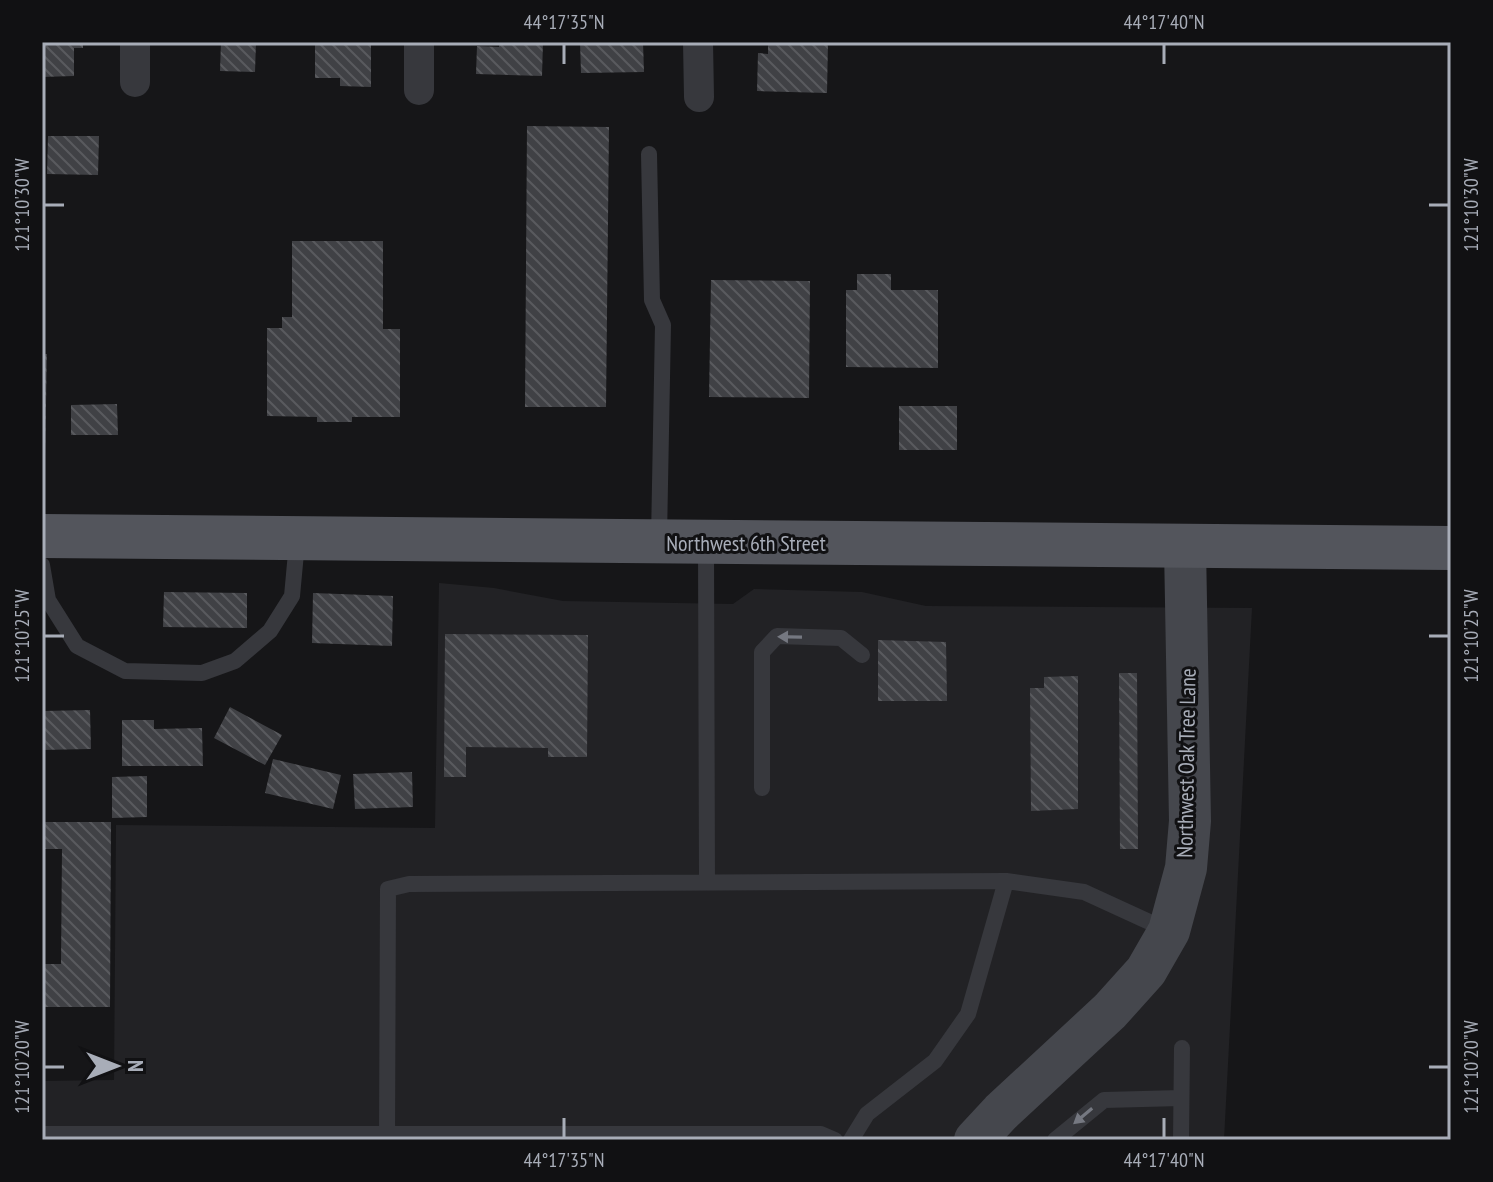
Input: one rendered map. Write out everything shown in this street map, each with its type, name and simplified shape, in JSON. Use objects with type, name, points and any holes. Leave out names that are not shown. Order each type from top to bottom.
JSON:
[{"type":"main road","name":"Northwest 6th Street","points":[[42,536],[1451,548]]},
{"type":"street","points":[[135,42],[135,82]]},
{"type":"street","points":[[419,42],[419,90]]},
{"type":"street","points":[[698,42],[699,97]]},
{"type":"street","name":"Northwest Oak Tree Lane","points":[[975,1140],[1110,1011],[1146,971],[1169,931],[1186,868],[1190,821],[1185,547]]},
{"type":"lane","points":[[649,154],[652,300],[663,325],[659,543]]},
{"type":"lane","points":[[42,565],[48,600],[77,646],[125,671],[202,673],[235,661],[270,631],[292,596],[297,539]]},
{"type":"lane","points":[[706,543],[707,882]]},
{"type":"lane","points":[[762,788],[762,652],[777,636],[841,638],[862,655]]},
{"type":"lane","points":[[851,1140],[867,1114],[935,1061],[968,1014],[1006,881]]},
{"type":"lane","points":[[387,1136],[388,889],[409,884],[1006,881],[1084,892],[1169,931]]},
{"type":"lane","points":[[1181,1140],[1182,1048]]},
{"type":"lane","points":[[1055,1140],[1104,1100],[1181,1098]]},
{"type":"lane","points":[[42,1134],[821,1134],[835,1140]]},
{"type":"shaded area","points":[[439,583],[494,588],[563,601],[733,604],[754,589],[862,592],[926,606],[1252,608],[1224,1140],[42,1140],[42,1081],[114,1080],[116,825],[435,828]]},
{"type":"building","points":[[42,42],[83,42],[83,48],[74,48],[74,76],[42,77]]},
{"type":"building","points":[[221,42],[256,42],[255,72],[220,71]]},
{"type":"building","points":[[315,42],[371,42],[371,87],[340,86],[340,78],[315,78]]},
{"type":"building","points":[[499,42],[543,42],[542,76],[476,74],[477,46],[499,47]]},
{"type":"building","points":[[580,42],[643,42],[644,72],[581,73]]},
{"type":"building","points":[[768,42],[828,42],[827,93],[757,91],[758,53],[768,54]]},
{"type":"building","points":[[527,126],[609,127],[606,407],[525,407]]},
{"type":"building","points":[[48,136],[99,136],[98,175],[47,174]]},
{"type":"building","points":[[292,241],[383,241],[383,329],[400,329],[400,417],[352,417],[352,422],[317,422],[317,417],[267,416],[267,328],[282,328],[282,317],[292,317]]},
{"type":"building","points":[[857,274],[891,274],[891,290],[938,290],[938,368],[846,367],[846,290],[857,290]]},
{"type":"building","points":[[711,280],[810,281],[809,398],[709,397]]},
{"type":"building","points":[[42,354],[47,354],[45,456],[42,456]]},
{"type":"building","points":[[117,404],[118,435],[71,435],[71,405]]},
{"type":"building","points":[[899,406],[957,406],[957,450],[899,450]]},
{"type":"building","points":[[164,592],[247,593],[247,628],[163,627]]},
{"type":"building","points":[[313,593],[393,596],[392,646],[312,643]]},
{"type":"building","points":[[445,634],[588,635],[587,757],[548,757],[548,748],[466,747],[466,777],[444,777]]},
{"type":"building","points":[[878,640],[946,642],[947,701],[878,701]]},
{"type":"building","points":[[1119,673],[1137,673],[1138,849],[1120,849]]},
{"type":"building","points":[[1078,676],[1078,809],[1031,811],[1030,688],[1044,688],[1044,677]]},
{"type":"building","points":[[230,707],[282,735],[265,765],[214,738]]},
{"type":"building","points":[[90,710],[91,749],[42,750],[42,711]]},
{"type":"building","points":[[122,720],[154,720],[154,729],[202,728],[203,766],[122,766]]},
{"type":"building","points":[[273,759],[341,775],[333,809],[265,793]]},
{"type":"building","points":[[412,772],[413,807],[355,809],[353,774]]},
{"type":"building","points":[[147,776],[147,817],[112,818],[112,777]]},
{"type":"building","points":[[42,822],[111,822],[110,1007],[42,1007],[42,964],[61,964],[62,849],[42,849]]}]
